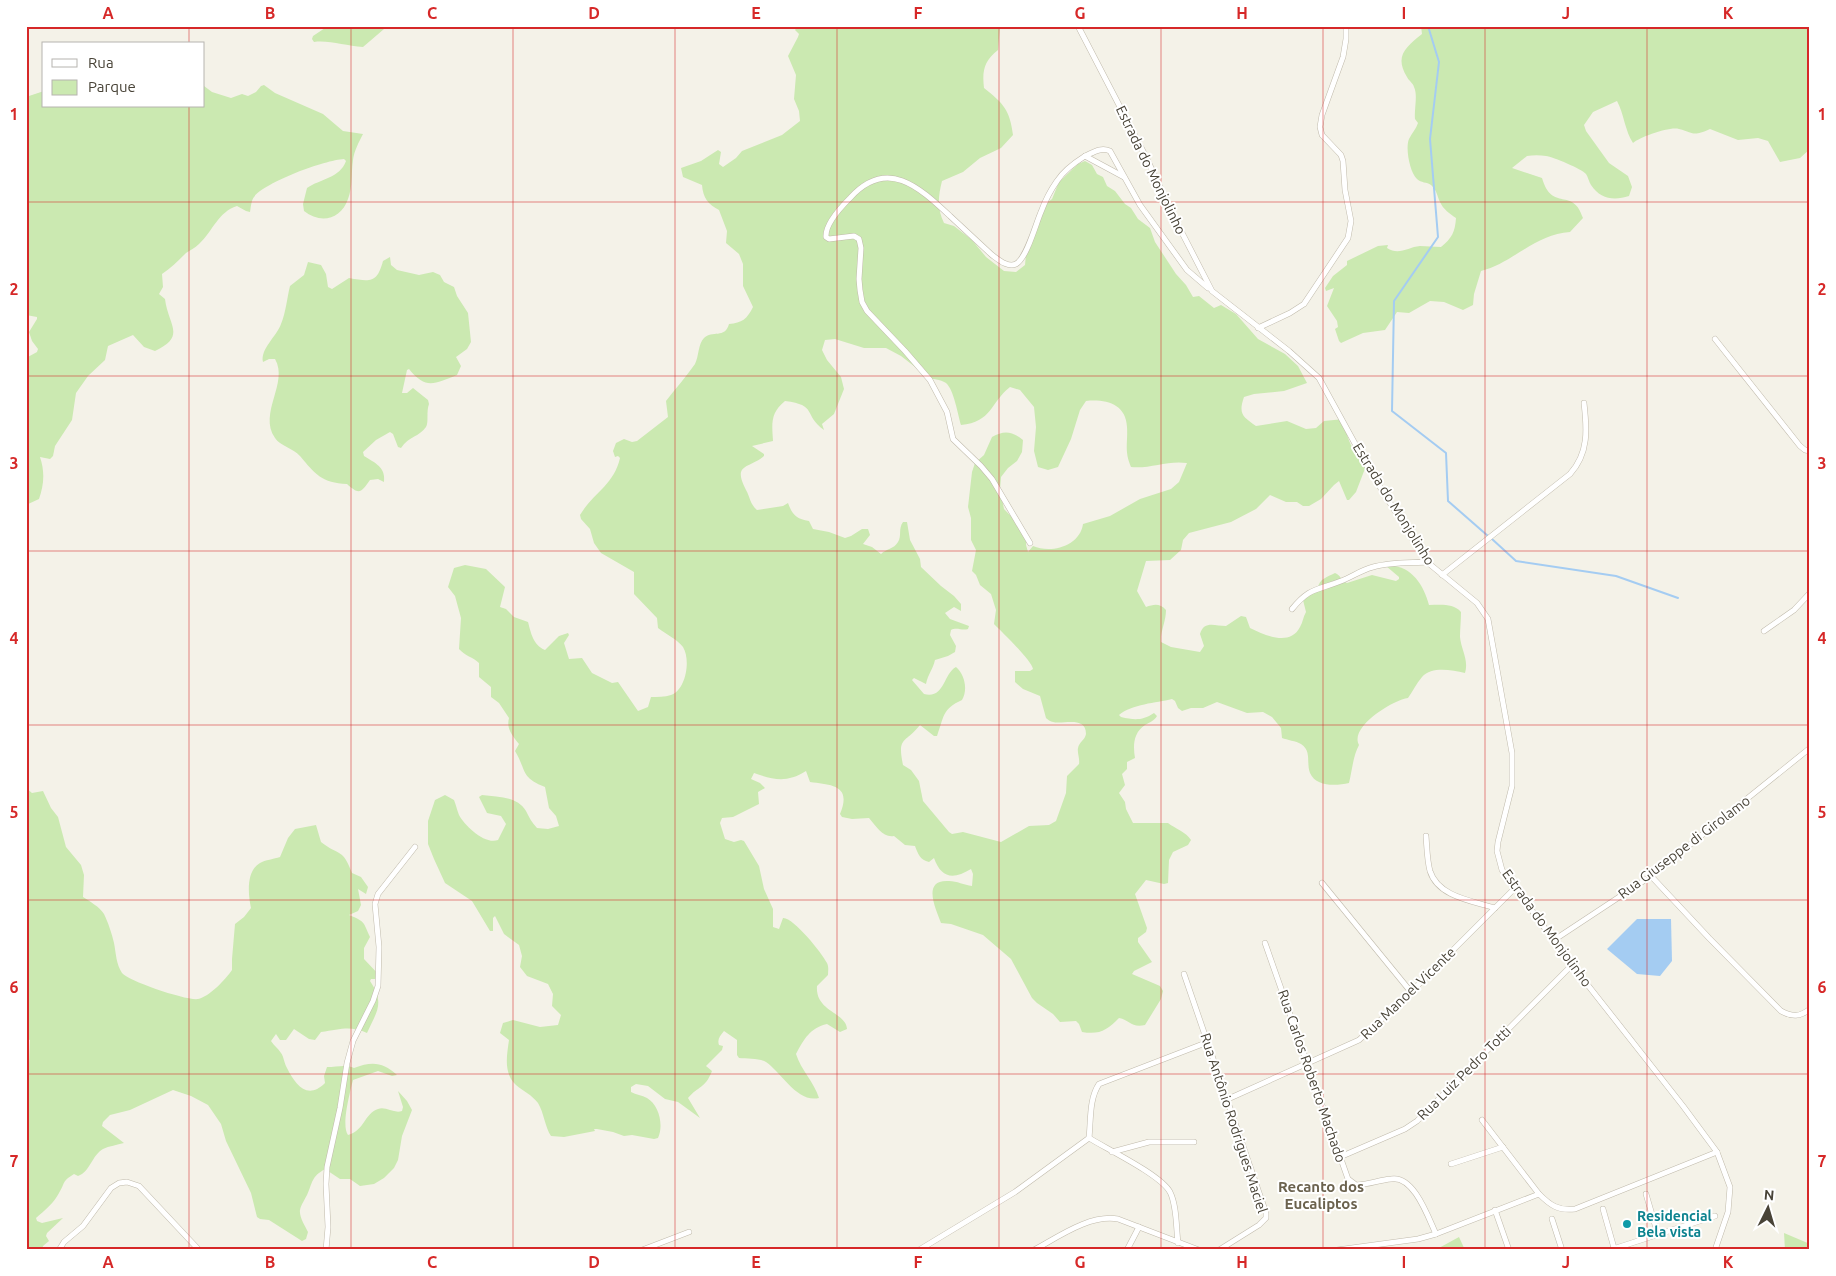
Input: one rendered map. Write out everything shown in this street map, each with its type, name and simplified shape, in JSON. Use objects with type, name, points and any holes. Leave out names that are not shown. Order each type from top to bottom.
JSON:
[{"type":"street","name":"Estrada do Monjolinho","points":[[1078,26],[1118,101],[1212,291],[1296,357],[1319,378],[1370,471],[1427,562],[1477,603],[1488,619],[1512,752],[1512,786],[1498,842],[1502,870],[1572,965],[1717,1152],[1730,1187],[1728,1212],[1715,1250]]},
{"type":"street","points":[[1258,328],[1290,313],[1304,304],[1348,238],[1351,221],[1345,190],[1343,161],[1322,135],[1320,127],[1322,115],[1343,57],[1346,26]]},
{"type":"street","points":[[1030,544],[992,479],[953,439],[947,412],[930,380],[864,307],[860,290],[861,248],[859,239],[854,236],[829,239],[825,232],[834,217],[850,197],[861,188],[880,179],[906,181],[927,195],[1000,261],[1006,264],[1016,264],[1023,257],[1042,210],[1057,180],[1068,168],[1085,156],[1100,149],[1106,149],[1113,155],[1140,205],[1187,270],[1212,291]]},
{"type":"street","points":[[1085,156],[1124,177]]},
{"type":"street","points":[[1715,339],[1800,446],[1810,451]]},
{"type":"street","points":[[1442,575],[1577,467],[1582,457],[1587,436],[1584,403]]},
{"type":"street","points":[[1292,609],[1303,596],[1314,590],[1343,581],[1358,572],[1374,566],[1427,562]]},
{"type":"street","points":[[1764,631],[1794,610],[1810,593]]},
{"type":"street","name":"Rua Giuseppe di Girolamo","points":[[1554,940],[1651,876],[1810,748]]},
{"type":"street","points":[[1426,836],[1430,871],[1438,886],[1451,894],[1495,908]]},
{"type":"street","points":[[326,1250],[328,1227],[327,1167],[340,1108],[347,1063],[352,1041],[373,1001],[378,986],[379,947],[375,904],[378,894],[415,847]]},
{"type":"street","points":[[1651,876],[1780,1011],[1796,1016],[1810,1009]]},
{"type":"street","points":[[1322,883],[1411,992]]},
{"type":"street","name":"Rua Manoel Vicente","points":[[1228,1099],[1359,1040],[1411,992],[1515,888]]},
{"type":"street","name":"Rua Carlos Roberto Machado","points":[[1265,942],[1348,1179],[1356,1185],[1398,1178],[1409,1184],[1436,1234]]},
{"type":"street","name":"Rua Luiz Pedro Totti","points":[[1340,1157],[1405,1129],[1417,1121],[1572,965]]},
{"type":"street","name":"Rua Antônio Rodrigues Maciel","points":[[1184,974],[1266,1213],[1266,1218],[1259,1226],[1219,1250]]},
{"type":"street","points":[[919,1250],[1014,1192],[1089,1138],[1092,1100],[1094,1091],[1099,1084],[1208,1042]]},
{"type":"street","points":[[1482,1120],[1538,1194],[1551,1205],[1567,1210],[1575,1209],[1717,1152]]},
{"type":"street","points":[[1089,1138],[1160,1180],[1170,1192],[1178,1243]]},
{"type":"street","points":[[1112,1152],[1149,1142],[1194,1142]]},
{"type":"street","points":[[1451,1164],[1503,1147]]},
{"type":"street","points":[[59,1250],[64,1242],[83,1226],[111,1188],[119,1183],[128,1182],[139,1186],[199,1250]]},
{"type":"street","points":[[1337,1250],[1400,1242],[1436,1234],[1538,1194]]},
{"type":"street","points":[[1646,1194],[1658,1235]]},
{"type":"street","points":[[1603,1209],[1612,1249],[1715,1216]]},
{"type":"street","points":[[1495,1210],[1509,1250]]},
{"type":"street","points":[[1034,1250],[1090,1221],[1099,1218],[1109,1218],[1118,1219],[1199,1250]]},
{"type":"street","points":[[1552,1219],[1562,1250]]},
{"type":"street","points":[[1127,1250],[1139,1227]]},
{"type":"street","points":[[642,1250],[688,1232]]},
{"type":"green space","points":[[328,26],[391,26],[384,29],[363,47],[314,42],[313,36]]},
{"type":"green space","points":[[798,26],[1000,26],[998,50],[985,67],[983,76],[984,88],[996,98],[1008,113],[1013,135],[1001,148],[980,158],[963,172],[942,181],[939,203],[944,223],[954,226],[972,240],[986,257],[1004,271],[1016,272],[1025,265],[1026,254],[1043,206],[1052,199],[1059,182],[1078,164],[1085,161],[1092,165],[1097,174],[1103,177],[1107,186],[1115,191],[1125,204],[1131,208],[1138,219],[1150,228],[1155,242],[1193,297],[1199,296],[1214,308],[1221,305],[1236,314],[1258,339],[1285,354],[1298,366],[1307,383],[1284,391],[1244,397],[1242,411],[1245,417],[1256,426],[1287,421],[1306,429],[1316,428],[1324,421],[1344,419],[1351,445],[1366,466],[1356,492],[1349,500],[1347,500],[1339,481],[1321,499],[1309,506],[1303,506],[1297,502],[1286,502],[1270,495],[1256,509],[1231,522],[1189,533],[1183,540],[1181,550],[1170,560],[1146,561],[1137,591],[1146,607],[1157,605],[1166,610],[1161,642],[1171,647],[1200,652],[1204,646],[1200,634],[1204,627],[1207,625],[1226,626],[1241,616],[1246,617],[1250,628],[1262,634],[1276,638],[1290,637],[1300,627],[1306,612],[1303,600],[1318,588],[1320,582],[1324,579],[1335,573],[1347,583],[1372,575],[1396,581],[1399,577],[1386,566],[1395,566],[1402,568],[1415,577],[1424,590],[1429,605],[1451,606],[1461,612],[1460,637],[1465,659],[1465,673],[1442,670],[1431,671],[1422,677],[1408,698],[1383,709],[1366,723],[1360,730],[1359,745],[1349,783],[1344,784],[1327,784],[1313,778],[1309,769],[1308,754],[1304,747],[1299,743],[1282,738],[1281,728],[1272,717],[1263,712],[1247,713],[1217,702],[1203,708],[1191,708],[1182,711],[1172,699],[1137,706],[1119,715],[1134,719],[1142,719],[1154,713],[1157,716],[1138,732],[1134,744],[1135,758],[1127,762],[1127,769],[1122,774],[1125,785],[1119,793],[1125,802],[1126,809],[1133,823],[1168,823],[1191,840],[1188,845],[1173,852],[1169,860],[1168,883],[1164,884],[1146,880],[1135,894],[1147,928],[1146,932],[1138,938],[1138,942],[1152,962],[1134,971],[1132,974],[1160,986],[1163,991],[1161,999],[1145,1025],[1134,1025],[1119,1018],[1103,1031],[1094,1033],[1082,1032],[1076,1021],[1060,1022],[1053,1014],[1037,1003],[1032,998],[1011,959],[983,935],[951,924],[941,923],[934,903],[933,890],[935,885],[940,882],[949,881],[972,886],[973,874],[971,869],[959,875],[948,875],[940,870],[934,858],[929,862],[923,860],[915,846],[905,845],[894,836],[886,835],[869,818],[852,819],[842,817],[840,814],[843,804],[842,792],[838,788],[826,784],[810,782],[806,771],[786,779],[754,773],[751,779],[760,783],[765,788],[758,792],[759,804],[733,817],[722,818],[720,823],[725,839],[734,842],[744,841],[759,866],[764,889],[773,909],[773,927],[779,929],[783,918],[788,919],[814,944],[828,964],[828,975],[817,986],[818,995],[825,1007],[842,1019],[847,1029],[840,1032],[827,1024],[816,1028],[805,1039],[796,1054],[819,1098],[811,1098],[797,1092],[766,1062],[756,1059],[739,1058],[737,1055],[737,1040],[724,1031],[718,1041],[719,1045],[723,1046],[722,1050],[706,1066],[712,1071],[709,1077],[688,1098],[700,1118],[678,1102],[665,1099],[648,1086],[636,1084],[631,1087],[631,1092],[647,1098],[655,1105],[661,1127],[658,1138],[624,1136],[597,1129],[564,1137],[551,1136],[538,1103],[516,1085],[509,1075],[507,1052],[509,1040],[500,1033],[503,1023],[513,1020],[540,1027],[558,1025],[561,1015],[552,1006],[553,994],[548,984],[527,976],[520,967],[522,956],[519,945],[504,934],[495,916],[493,918],[493,931],[490,931],[472,901],[445,883],[428,844],[428,821],[435,800],[445,795],[454,800],[459,815],[466,824],[476,834],[487,840],[498,840],[506,824],[501,816],[487,813],[479,797],[482,795],[507,798],[518,802],[537,828],[548,829],[559,826],[556,816],[549,808],[545,787],[531,780],[525,773],[515,751],[519,744],[509,729],[509,718],[499,703],[491,697],[491,687],[479,677],[479,663],[459,649],[461,618],[455,596],[448,587],[454,568],[465,565],[486,569],[505,587],[500,607],[506,609],[514,617],[528,622],[533,638],[541,648],[545,650],[559,636],[568,633],[569,635],[564,643],[569,659],[582,658],[592,673],[612,683],[618,682],[638,711],[648,707],[651,697],[671,695],[680,687],[687,667],[687,659],[683,647],[675,639],[658,628],[657,618],[634,594],[634,572],[601,553],[594,543],[590,529],[581,519],[580,515],[608,482],[617,467],[620,458],[618,456],[615,457],[613,451],[616,443],[624,439],[632,442],[637,441],[668,417],[666,401],[695,364],[704,338],[725,331],[729,324],[744,320],[753,307],[743,286],[743,264],[739,254],[726,243],[727,231],[719,210],[707,200],[702,185],[683,177],[681,168],[701,161],[718,150],[721,152],[719,164],[723,167],[742,151],[782,135],[800,121],[799,111],[794,99],[796,75],[788,56],[799,34],[795,30]],"holes":[[[835,339],[864,348],[886,348],[901,356],[926,378],[946,383],[953,397],[961,425],[971,423],[985,416],[1010,387],[1020,390],[1034,407],[1036,427],[1034,451],[1038,467],[1048,470],[1058,467],[1071,439],[1080,410],[1086,401],[1107,402],[1119,408],[1123,413],[1126,419],[1127,452],[1131,467],[1187,463],[1179,482],[1171,489],[1140,499],[1110,516],[1083,524],[1081,532],[1071,543],[1048,549],[1033,546],[1028,552],[1026,545],[1027,533],[1004,509],[1000,489],[1001,477],[1017,461],[1022,452],[1023,440],[1008,432],[996,435],[992,437],[984,455],[975,463],[972,472],[968,507],[971,518],[971,540],[976,550],[972,571],[980,585],[991,594],[996,610],[994,624],[1022,653],[1033,669],[1030,671],[1015,671],[1015,682],[1023,689],[1040,696],[1048,720],[1057,723],[1078,723],[1085,728],[1086,734],[1078,748],[1079,764],[1067,776],[1066,793],[1056,821],[1049,825],[1029,826],[1001,842],[963,832],[952,834],[949,832],[923,801],[919,781],[911,770],[903,765],[901,749],[904,741],[920,725],[934,736],[937,736],[947,710],[962,700],[965,692],[963,678],[956,667],[948,675],[940,690],[931,695],[924,694],[912,680],[914,678],[926,684],[935,660],[955,652],[956,646],[950,635],[951,630],[968,629],[969,626],[950,619],[945,613],[954,607],[961,611],[961,604],[921,567],[920,559],[910,540],[907,522],[903,522],[899,540],[896,544],[881,554],[872,547],[863,544],[870,535],[868,529],[862,529],[845,538],[813,529],[809,521],[795,515],[788,503],[783,506],[757,510],[751,503],[742,481],[741,475],[744,468],[764,456],[764,454],[752,446],[773,441],[772,424],[774,414],[785,401],[802,405],[824,430],[822,424],[834,414],[844,389],[841,377],[827,360],[822,350],[825,340]]]},
{"type":"green space","points":[[1421,26],[1810,26],[1810,149],[1800,158],[1780,162],[1768,141],[1758,138],[1738,140],[1710,129],[1696,134],[1675,128],[1669,129],[1648,135],[1633,143],[1617,101],[1593,112],[1584,125],[1586,131],[1609,163],[1628,176],[1632,187],[1629,196],[1608,198],[1595,190],[1586,174],[1579,169],[1550,157],[1539,155],[1527,156],[1512,168],[1542,178],[1551,195],[1574,203],[1579,209],[1583,218],[1570,232],[1546,238],[1503,262],[1481,271],[1474,294],[1473,305],[1463,310],[1444,302],[1430,301],[1409,313],[1397,312],[1385,330],[1363,333],[1341,343],[1335,329],[1338,327],[1337,321],[1327,306],[1334,288],[1326,291],[1325,288],[1333,276],[1347,265],[1347,261],[1378,246],[1388,245],[1387,248],[1396,251],[1420,246],[1441,247],[1448,241],[1455,227],[1456,218],[1443,207],[1433,187],[1414,176],[1409,160],[1408,143],[1418,123],[1415,119],[1415,90],[1403,70],[1402,58],[1411,43],[1422,34]]},
{"type":"green space","points":[[264,85],[275,93],[323,114],[343,131],[363,134],[352,165],[351,189],[345,206],[340,212],[329,218],[317,218],[304,211],[303,204],[307,188],[334,175],[343,167],[346,161],[344,159],[323,163],[270,185],[254,197],[250,212],[237,206],[220,217],[196,247],[186,253],[162,274],[163,287],[159,294],[165,299],[172,323],[173,335],[170,340],[165,346],[155,351],[144,347],[133,335],[108,346],[105,360],[88,376],[76,393],[72,420],[55,446],[53,456],[50,459],[40,457],[43,473],[41,494],[39,499],[26,505],[26,358],[37,352],[38,349],[32,341],[29,332],[37,317],[26,315],[26,97],[42,92],[42,108],[205,108],[205,87],[212,92],[231,98],[242,94],[248,96],[256,92]]},
{"type":"green space","points":[[390,257],[391,265],[397,270],[419,275],[433,272],[440,275],[444,282],[454,287],[457,296],[468,313],[471,342],[467,349],[456,357],[461,366],[457,375],[431,383],[420,380],[409,369],[407,370],[402,393],[407,393],[413,388],[428,400],[427,425],[401,448],[398,447],[393,434],[390,432],[376,440],[363,452],[364,456],[376,463],[381,469],[384,482],[378,479],[370,480],[362,490],[357,491],[347,484],[331,482],[320,476],[297,453],[275,438],[270,418],[279,378],[278,368],[275,359],[263,362],[263,357],[266,347],[281,324],[290,286],[304,275],[308,262],[321,265],[326,274],[328,287],[332,289],[349,278],[372,279],[378,274],[383,261]]},
{"type":"green space","points":[[26,788],[32,793],[43,791],[51,808],[58,817],[66,847],[81,865],[84,875],[83,897],[104,914],[114,943],[117,962],[122,973],[135,981],[171,994],[192,999],[202,998],[217,987],[229,974],[232,970],[235,924],[251,908],[249,883],[252,871],[260,863],[280,857],[288,838],[295,829],[316,825],[321,842],[340,853],[346,859],[352,873],[361,877],[368,887],[366,894],[358,889],[361,905],[358,911],[349,915],[365,925],[370,937],[364,948],[364,959],[381,977],[379,979],[371,979],[370,981],[377,995],[378,1007],[367,1033],[355,1029],[339,1029],[321,1032],[315,1040],[309,1039],[294,1029],[286,1040],[280,1040],[276,1034],[271,1041],[282,1055],[294,1080],[298,1085],[307,1090],[319,1088],[325,1083],[324,1076],[327,1067],[345,1066],[354,1068],[366,1064],[377,1064],[387,1067],[397,1075],[392,1076],[378,1071],[353,1080],[345,1124],[348,1135],[358,1130],[373,1111],[384,1108],[396,1112],[402,1111],[403,1107],[398,1091],[412,1110],[402,1136],[398,1160],[394,1168],[384,1178],[374,1184],[360,1186],[350,1179],[340,1179],[325,1169],[315,1177],[300,1210],[301,1218],[308,1232],[306,1239],[302,1241],[269,1220],[257,1217],[251,1193],[226,1141],[221,1124],[208,1105],[191,1096],[173,1090],[130,1110],[110,1115],[103,1122],[102,1126],[124,1143],[103,1149],[96,1155],[82,1174],[78,1176],[74,1174],[65,1181],[55,1200],[36,1218],[37,1221],[42,1223],[63,1218],[47,1233],[46,1236],[49,1241],[43,1246],[42,1250],[26,1250],[26,1072],[29,1063],[30,1040],[26,1039]]},
{"type":"green space","points":[[1784,1233],[1810,1244],[1810,1250],[1785,1250]]},
{"type":"green space","points":[[1459,1237],[1465,1250],[1437,1249]]},
{"type":"water","points":[[1637,919],[1671,919],[1672,961],[1660,976],[1637,974],[1607,949]]},
{"type":"waterway","points":[[1428,26],[1439,62],[1430,139],[1438,237],[1394,301],[1392,411],[1446,453],[1448,501],[1488,536]]},
{"type":"waterway","points":[[1492,539],[1516,561],[1616,576],[1678,598]]},
{"type":"place","name":"Residencial Bela vista","points":[[1627,1224]]},
{"type":"district","name":"Recanto dos Eucaliptos","points":[[1321,1194]]}]
